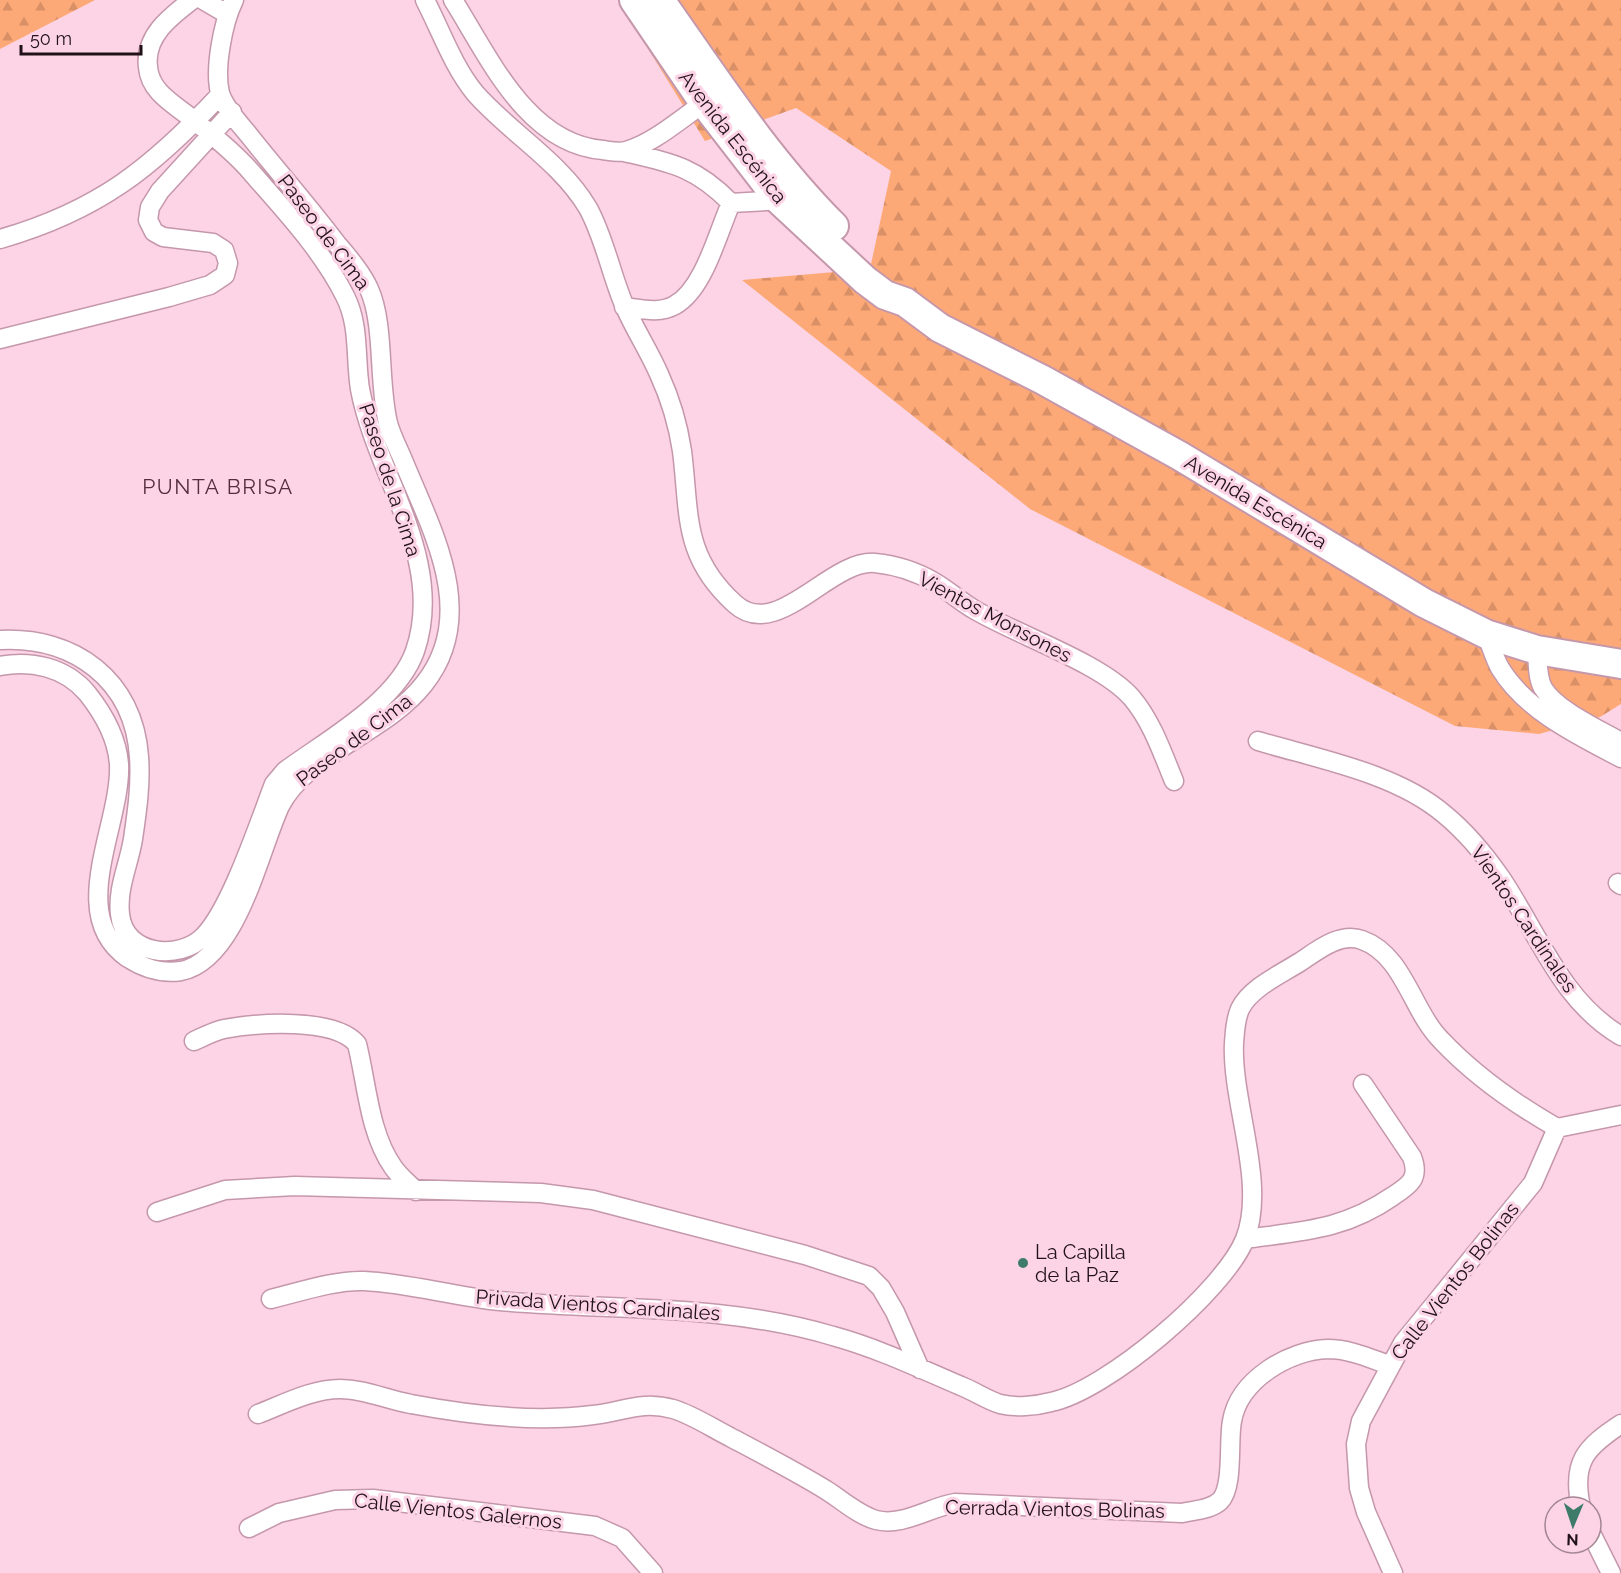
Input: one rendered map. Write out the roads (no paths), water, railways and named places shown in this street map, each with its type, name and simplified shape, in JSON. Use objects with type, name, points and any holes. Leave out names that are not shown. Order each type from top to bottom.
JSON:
[{"type":"main road","name":"Avenida Escénica","points":[[634,0],[714,97],[756,136],[813,205],[895,288],[905,302]]},
{"type":"main road","name":"Avenida Escénica","points":[[660,0],[714,97],[779,200],[865,280],[885,295],[905,302],[940,328],[1043,380],[1180,456],[1424,603],[1486,634],[1537,650],[1621,664]]},
{"type":"street","name":"Paseo de la Cima","points":[[0,640],[41,641],[61,647],[93,665],[112,685],[126,710],[136,739],[139,788],[133,842],[121,888],[120,915],[124,928],[136,942],[154,952],[177,952],[192,948],[207,934],[223,908],[274,784],[285,771],[369,710],[405,671],[415,651],[422,602],[420,568],[406,520],[373,438],[360,388],[356,333],[346,298],[323,258],[250,170],[195,121],[166,100],[153,82],[148,68],[149,52],[158,30],[169,17],[192,0]]},
{"type":"street","points":[[0,239],[37,228],[98,201],[148,166],[220,95],[219,67],[231,7],[202,0]]},
{"type":"street","points":[[425,0],[458,67],[474,91],[571,185],[588,208],[624,307],[648,311],[676,305],[706,266],[731,203]]},
{"type":"street","points":[[453,0],[483,54],[537,120],[555,135],[574,145],[624,152],[691,170],[714,186],[731,203],[779,200],[813,205]]},
{"type":"street","points":[[458,67],[483,54]]},
{"type":"street","name":"Paseo de Cima","points":[[0,666],[16,663],[44,666],[70,677],[100,709],[116,744],[118,778],[100,883],[99,914],[105,935],[118,951],[138,964],[155,971],[169,972],[188,969],[213,952],[234,921],[279,808],[292,784],[404,706],[426,683],[438,662],[447,635],[449,584],[442,557],[388,425],[376,320],[370,290],[321,223],[220,95]]},
{"type":"street","points":[[624,152],[649,140],[714,97]]},
{"type":"street","points":[[0,339],[169,297],[210,285],[225,275],[228,263],[224,250],[213,243],[163,237],[154,232],[148,220],[150,207],[160,191],[232,112]]},
{"type":"street","name":"Vientos Monsones","points":[[624,307],[658,372],[673,409],[682,453],[685,510],[691,535],[700,558],[719,587],[738,607],[758,613],[772,613],[798,602],[830,578],[855,565],[872,563],[911,572],[934,582],[973,610],[1113,682],[1130,696],[1149,722],[1174,781]]},
{"type":"street","points":[[1486,634],[1499,667],[1511,684],[1549,717],[1621,758]]},
{"type":"street","points":[[1537,650],[1539,677],[1543,689],[1560,707],[1621,742]]},
{"type":"street","points":[[116,744],[136,739]]},
{"type":"street","name":"Vientos Cardinales","points":[[1258,741],[1389,781],[1442,812],[1473,841],[1501,878],[1568,989],[1607,1028],[1621,1036]]},
{"type":"street","points":[[1363,1084],[1412,1157],[1416,1169],[1415,1178],[1409,1186],[1364,1215],[1327,1228],[1245,1239],[1252,1187],[1234,1053],[1235,1025],[1240,1009],[1247,999],[1267,983],[1338,939],[1360,939],[1374,946],[1404,980],[1428,1025],[1439,1039],[1520,1106],[1557,1128],[1621,1115]]},
{"type":"street","points":[[194,1041],[221,1030],[261,1025],[312,1025],[350,1035],[357,1044],[376,1129],[386,1154],[394,1168],[416,1191]]},
{"type":"street","name":"Calle Vientos Bolinas","points":[[1393,1573],[1366,1512],[1356,1469],[1356,1444],[1361,1421],[1389,1365],[1409,1336],[1533,1183],[1557,1128]]},
{"type":"street","points":[[157,1212],[225,1190],[295,1186],[541,1193],[593,1200],[844,1267],[868,1276],[881,1287],[920,1369]]},
{"type":"street","name":"Privada Vientos Cardinales","points":[[271,1299],[361,1280],[500,1301],[692,1310],[745,1315],[834,1336],[920,1369],[1001,1404],[1031,1405],[1072,1396],[1106,1377],[1136,1354],[1198,1300],[1223,1274],[1245,1239]]},
{"type":"street","name":"Cerrada Vientos Bolinas","points":[[258,1414],[309,1394],[339,1389],[359,1390],[409,1404],[450,1410],[551,1418],[595,1415],[628,1406],[652,1405],[674,1410],[703,1423],[800,1474],[877,1520],[898,1521],[936,1506],[955,1503],[1182,1513],[1209,1508],[1221,1500],[1228,1482],[1232,1418],[1239,1399],[1252,1383],[1268,1370],[1293,1357],[1327,1349],[1347,1350],[1389,1365]]},
{"type":"street","points":[[1579,1495],[1579,1471],[1584,1456],[1593,1442],[1621,1424]]},
{"type":"street","name":"Calle Vientos Galernos","points":[[249,1528],[279,1513],[324,1502],[373,1499],[595,1526],[622,1538],[640,1556],[652,1573]]},
{"type":"street","points":[[1602,1555],[1611,1573]]},
{"type":"place","name":"La Capilla de la Paz","points":[[1023,1263]]},
{"type":"district","name":"PUNTA BRISA","points":[[218,487]]}]
